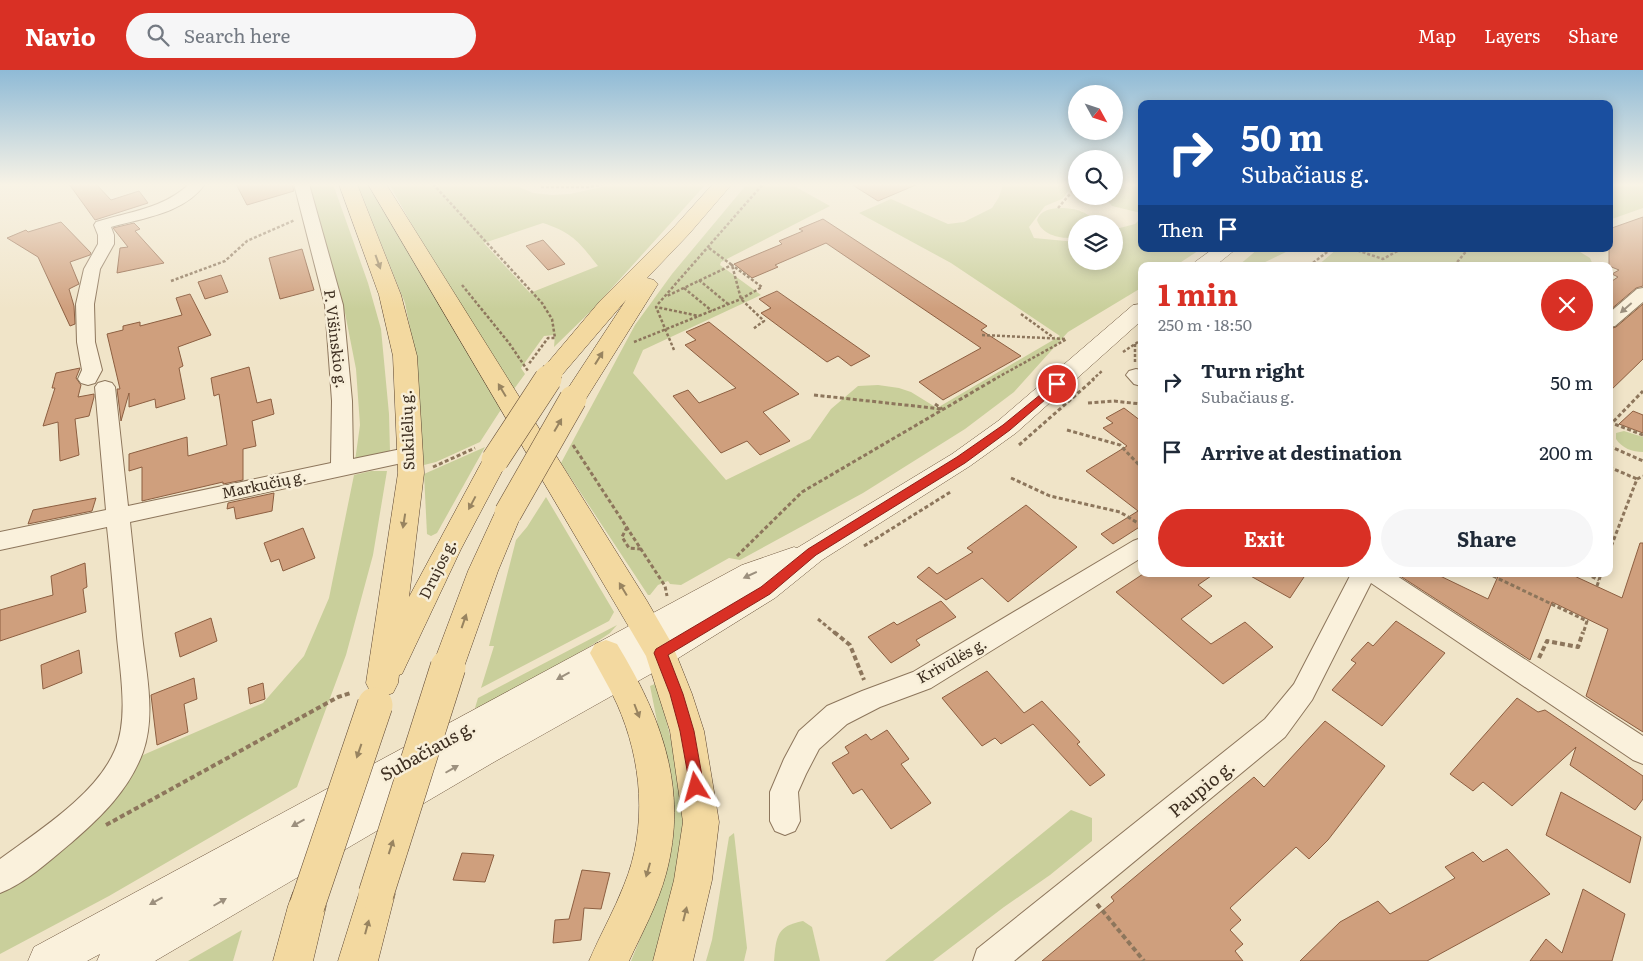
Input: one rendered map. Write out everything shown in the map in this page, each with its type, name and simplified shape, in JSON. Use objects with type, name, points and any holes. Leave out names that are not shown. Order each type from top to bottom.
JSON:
[{"type":"main road","name":"Sukilėlių g.","points":[[364,226],[390,295],[405,356],[411,464],[378,694]]},
{"type":"main road","points":[[402,226],[654,642],[676,694],[687,731],[701,822],[693,880],[673,961]]},
{"type":"main road","name":"Drujos g.","points":[[293,961],[307,906],[378,694],[447,549],[486,454],[608,306],[686,226]]},
{"type":"main road","name":"Drujos g.","points":[[358,961],[376,894],[448,667],[483,571],[508,513],[573,400],[682,230]]},
{"type":"main road","points":[[1208,262],[1222,252]]},
{"type":"main road","name":"Subačiaus g.","points":[[48,961],[654,642],[765,590],[812,552],[961,460],[1007,427],[1138,313]]},
{"type":"main road","points":[[609,961],[647,874],[658,828],[655,779],[646,736],[636,708],[613,664]]},
{"type":"main road","name":"Subačiaus g.","points":[[117,961],[482,751],[613,664]]},
{"type":"street","points":[[0,878],[36,852],[88,807],[116,777],[128,755],[134,734],[135,690],[118,517],[97,383],[86,342],[85,304],[92,269],[106,244],[106,235],[102,226]]},
{"type":"street","name":"P. Višinskio g.","points":[[312,226],[334,305],[342,401],[342,468]]},
{"type":"street","points":[[1613,319],[1643,293]]},
{"type":"street","name":"Markučių g.","points":[[0,541],[342,468],[411,464]]},
{"type":"street","name":"Krivūlės g.","points":[[785,821],[784,792],[809,740],[837,716],[871,699],[922,680],[1138,549]]},
{"type":"street","name":"Paupio g.","points":[[989,961],[1275,728],[1303,692],[1360,577]]},
{"type":"street","points":[[1381,577],[1643,751]]},
{"type":"path","points":[[171,281],[225,261],[247,241],[281,226]]},
{"type":"path","points":[[472,226],[542,303],[552,319],[555,338],[548,338],[526,368]]},
{"type":"path","points":[[651,314],[728,226]]},
{"type":"path","points":[[634,342],[741,299],[762,287],[709,248]]},
{"type":"path","points":[[1313,262],[1327,252]]},
{"type":"path","points":[[1362,252],[1384,259],[1396,252]]},
{"type":"path","points":[[1457,262],[1466,252]]},
{"type":"path","points":[[665,296],[732,265]]},
{"type":"path","points":[[732,265],[741,299],[764,321],[753,329]]},
{"type":"path","points":[[699,280],[728,304]]},
{"type":"path","points":[[684,288],[713,311]]},
{"type":"path","points":[[656,306],[699,316]]},
{"type":"path","points":[[656,306],[674,350]]},
{"type":"path","points":[[1021,314],[1054,338]]},
{"type":"path","points":[[628,349],[638,335]]},
{"type":"path","points":[[735,558],[802,492],[942,409],[1067,339],[982,335]]},
{"type":"path","points":[[1613,420],[1643,391]]},
{"type":"path","points":[[814,395],[942,409]]},
{"type":"path","points":[[1088,403],[1138,404]]},
{"type":"path","points":[[934,404],[942,409]]},
{"type":"path","points":[[1613,425],[1643,435]]},
{"type":"path","points":[[1067,430],[1120,445],[1138,464]]},
{"type":"path","points":[[1613,448],[1643,461]]},
{"type":"path","points":[[411,464],[429,468],[486,454]]},
{"type":"path","points":[[1613,469],[1637,479]]},
{"type":"path","points":[[1613,542],[1637,479],[1643,476]]},
{"type":"path","points":[[1011,478],[1051,496],[1118,510],[1132,517],[1138,523]]},
{"type":"path","points":[[627,527],[622,534],[626,542],[632,549],[641,549]]},
{"type":"path","points":[[632,535],[665,586],[667,596]]},
{"type":"path","points":[[1497,577],[1587,620],[1578,647],[1547,641],[1537,663]]},
{"type":"path","points":[[1592,577],[1599,580]]},
{"type":"path","points":[[1597,586],[1600,577]]},
{"type":"path","points":[[818,619],[850,645],[871,699]]},
{"type":"path","points":[[101,828],[338,697],[378,694]]},
{"type":"path","points":[[1082,887],[1144,961]]},
{"type":"green space","points":[[319,226],[348,226],[368,283],[381,329],[389,414],[390,452],[355,461],[360,425],[356,369],[345,313]]},
{"type":"green space","points":[[374,226],[393,226],[502,408],[480,442],[436,462],[424,465],[411,333],[405,303]]},
{"type":"green space","points":[[412,226],[535,226],[484,243],[530,293],[598,266],[575,239],[549,226],[668,226],[592,310],[554,347],[555,335],[544,336],[521,368],[525,374],[514,389]]},
{"type":"green space","points":[[712,226],[792,226],[721,262],[720,265],[761,295],[643,350],[633,373],[726,480],[810,439],[831,409],[858,386],[878,385],[899,388],[911,392],[937,408],[1060,336],[951,263],[882,226],[1030,226],[1034,238],[1068,241],[1068,270],[1123,270],[1123,227],[1129,226],[1138,226],[1138,252],[1196,252],[1181,262],[1138,262],[1138,290],[1068,332],[1014,392],[965,429],[863,493],[740,560],[729,558],[681,585],[670,584],[668,581],[658,585],[650,595],[648,595],[561,463],[635,325],[672,274]]},
{"type":"green space","points":[[1040,226],[1068,226],[1068,238],[1048,233]]},
{"type":"green space","points":[[1254,252],[1286,252],[1265,262],[1243,262]]},
{"type":"green space","points":[[1333,252],[1580,252],[1590,258],[1592,262],[1322,262]]},
{"type":"green space","points":[[1624,431],[1643,437],[1643,452],[1628,449],[1618,442],[1616,433]]},
{"type":"green space","points":[[485,447],[437,533],[431,536],[427,534],[424,474]]},
{"type":"green space","points":[[371,471],[387,471],[373,555],[346,655],[297,787],[109,896],[0,954],[0,887],[110,799],[143,755],[263,703],[304,656],[329,598],[354,475]]},
{"type":"green space","points":[[546,497],[614,612],[609,621],[481,688],[494,646],[489,646],[516,540],[527,527]]},
{"type":"green space","points":[[617,625],[610,633],[589,647],[487,705],[475,708],[478,698]]},
{"type":"green space","points":[[657,683],[672,744],[684,818],[682,849],[655,961],[631,961],[657,898],[666,766],[650,686]]},
{"type":"green space","points":[[1071,810],[1092,818],[1092,841],[1050,875],[933,961],[885,961]]},
{"type":"green space","points":[[734,833],[747,948],[744,961],[706,961],[712,940],[729,837]]},
{"type":"green space","points":[[803,921],[812,927],[820,961],[774,961],[779,934],[788,926]]},
{"type":"green space","points":[[242,930],[233,961],[188,961]]},
{"type":"building","points":[[49,226],[64,226],[91,253],[70,262],[79,284],[69,289],[74,306],[75,324],[70,326],[38,257],[7,238],[26,230],[28,232]]},
{"type":"building","points":[[137,226],[140,229],[135,231],[164,263],[117,273],[120,248],[128,247],[113,228]]},
{"type":"building","points":[[807,226],[833,226],[987,326],[981,330],[1021,356],[943,400],[919,382],[981,348],[826,243],[775,265],[778,267],[752,278],[734,264],[782,244],[779,241],[803,231],[799,229]]},
{"type":"building","points":[[1619,226],[1643,226],[1643,286],[1636,288],[1613,308],[1613,280],[1618,277],[1613,273],[1619,270],[1613,268],[1613,262],[1609,262],[1609,252],[1613,252],[1613,228]]},
{"type":"building","points":[[543,240],[565,264],[548,270],[526,246]]},
{"type":"building","points":[[302,249],[314,290],[280,299],[269,258]]},
{"type":"building","points":[[221,275],[228,292],[205,299],[198,282]]},
{"type":"building","points":[[777,291],[870,356],[851,366],[838,356],[827,362],[761,313],[771,308],[759,299]]},
{"type":"building","points":[[190,294],[211,335],[178,347],[183,366],[179,368],[185,399],[156,408],[155,399],[129,407],[129,393],[121,421],[117,389],[120,389],[107,334],[123,330],[123,326],[140,322],[140,326],[182,315],[176,298]]},
{"type":"building","points":[[1643,304],[1643,359],[1613,388],[1613,328]]},
{"type":"building","points":[[709,322],[799,394],[763,412],[790,441],[760,455],[747,441],[721,453],[673,396],[688,390],[699,403],[736,388],[685,345],[696,340],[686,332]]},
{"type":"building","points":[[249,367],[257,403],[271,399],[274,414],[252,421],[256,446],[243,449],[243,480],[223,484],[223,482],[142,501],[142,467],[129,471],[129,454],[187,437],[188,456],[227,445],[219,394],[214,396],[211,378]]},
{"type":"building","points":[[80,368],[76,378],[81,385],[78,397],[94,394],[94,397],[89,416],[75,419],[79,455],[60,461],[58,422],[43,426],[55,388],[52,388],[56,373]]},
{"type":"building","points":[[1124,408],[1138,419],[1138,511],[1086,471],[1127,446],[1103,428],[1113,423],[1106,418]]},
{"type":"building","points":[[1633,411],[1643,415],[1643,433],[1619,424]]},
{"type":"building","points":[[274,493],[272,511],[236,519],[234,507],[227,509],[228,503]]},
{"type":"building","points":[[96,498],[92,511],[28,524],[33,510]]},
{"type":"building","points":[[1026,505],[1077,547],[1008,602],[982,578],[946,600],[917,577],[929,567],[937,574],[973,552],[967,548]]},
{"type":"building","points":[[1138,511],[1138,528],[1113,544],[1101,534]]},
{"type":"building","points":[[303,528],[315,558],[283,571],[279,559],[271,562],[264,543]]},
{"type":"building","points":[[1640,543],[1643,543],[1643,732],[1586,696],[1608,629],[1552,602],[1530,660],[1402,577],[1442,577],[1488,599],[1498,577],[1576,577],[1622,598]]},
{"type":"building","points":[[85,563],[87,587],[83,589],[86,612],[0,641],[0,610],[53,595],[51,576]]},
{"type":"building","points":[[1138,577],[1210,577],[1198,585],[1212,596],[1181,619],[1211,644],[1245,622],[1273,647],[1223,684],[1116,592]]},
{"type":"building","points":[[1252,577],[1304,577],[1290,598]]},
{"type":"building","points":[[941,601],[956,617],[916,640],[920,645],[891,663],[868,637],[894,622],[897,625]]},
{"type":"building","points":[[211,618],[217,641],[180,657],[175,633]]},
{"type":"building","points":[[1396,621],[1445,653],[1382,726],[1332,690],[1356,663],[1351,660],[1368,642],[1373,646]]},
{"type":"building","points":[[79,650],[82,673],[43,689],[41,665]]},
{"type":"building","points":[[987,671],[1024,713],[1042,701],[1080,742],[1077,744],[1105,775],[1090,786],[1033,724],[1001,744],[995,738],[982,746],[942,698]]},
{"type":"building","points":[[194,678],[197,699],[184,704],[188,732],[157,745],[151,695]]},
{"type":"building","points":[[263,683],[265,699],[250,704],[248,688]]},
{"type":"building","points":[[1517,698],[1538,712],[1545,710],[1643,776],[1643,799],[1635,810],[1570,765],[1576,747],[1512,806],[1483,782],[1473,791],[1450,774]]},
{"type":"building","points":[[1325,721],[1385,766],[1328,840],[1309,859],[1296,847],[1230,908],[1241,920],[1230,930],[1243,944],[1235,951],[1243,961],[1042,961],[1114,901],[1111,897],[1254,777],[1264,787]]},
{"type":"building","points":[[887,730],[909,759],[901,764],[931,803],[891,829],[862,789],[853,794],[832,763],[849,753],[845,747],[866,734],[871,740]]},
{"type":"building","points":[[1561,792],[1641,837],[1630,883],[1546,835]]},
{"type":"building","points":[[1507,849],[1550,894],[1427,961],[1300,961],[1340,922],[1378,901],[1390,914],[1455,878],[1445,867],[1473,852],[1483,862]]},
{"type":"building","points":[[462,853],[494,855],[485,882],[453,880]]},
{"type":"building","points":[[582,870],[610,873],[601,909],[584,908],[581,940],[553,943],[555,920],[569,919]]},
{"type":"building","points":[[1583,889],[1625,914],[1612,961],[1530,961],[1546,939],[1562,953]]},
{"type":"route","points":[[696,787],[687,731],[661,653],[765,590],[812,552],[961,460],[1007,427],[1057,384]]}]
